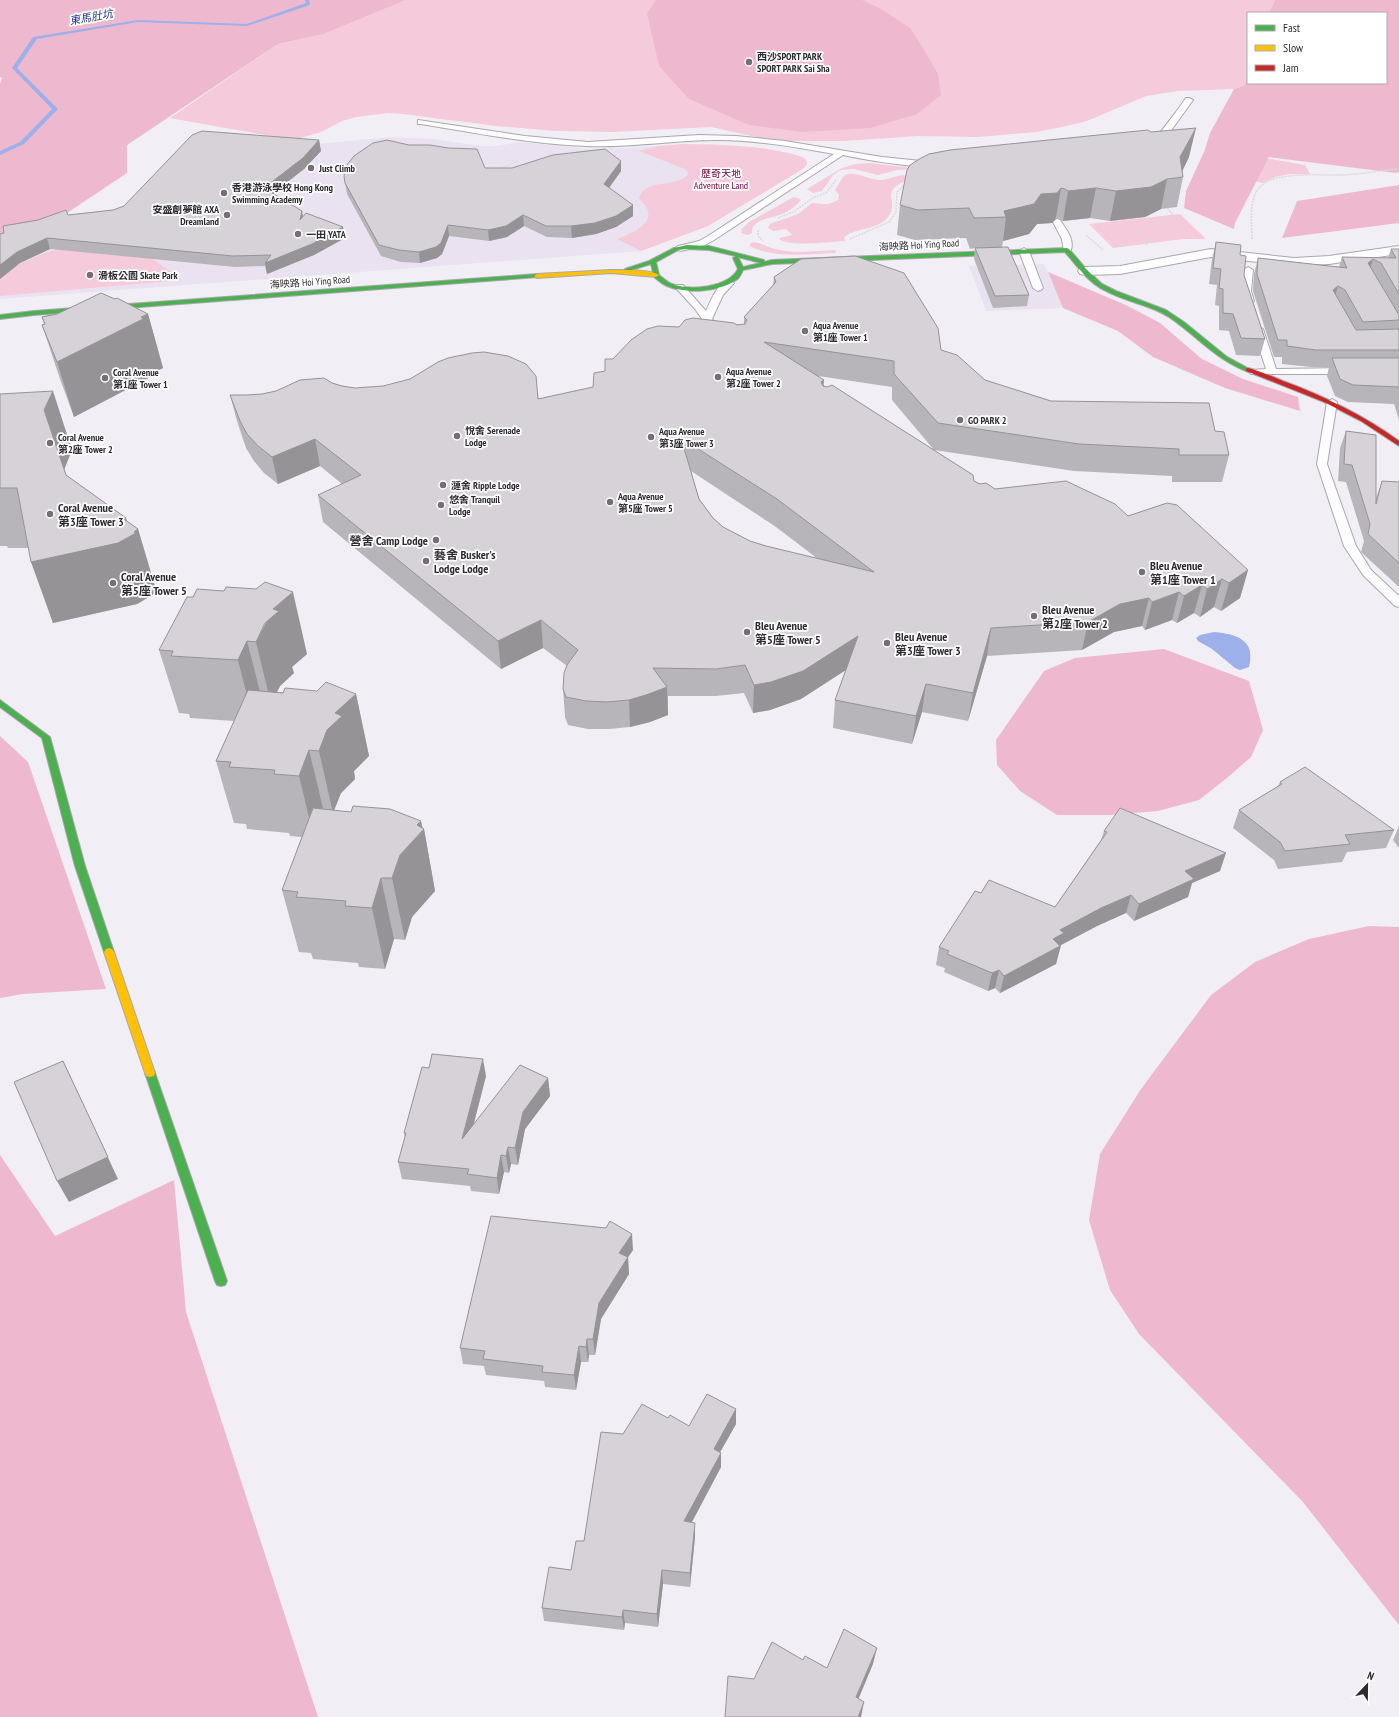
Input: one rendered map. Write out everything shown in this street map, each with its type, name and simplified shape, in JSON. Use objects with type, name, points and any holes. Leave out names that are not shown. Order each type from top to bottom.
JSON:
[{"type":"street","name":"海映路 Hoi Ying Road","points":[[621,271],[656,260],[669,251],[680,248],[715,248],[733,255],[772,262]]},
{"type":"street","points":[[1067,250],[1085,271],[1100,285],[1167,313],[1180,322],[1221,358],[1332,402],[1351,412],[1399,444]]},
{"type":"street","name":"海映路 Hoi Ying Road","points":[[741,269],[772,262],[1067,250]]},
{"type":"street","points":[[1085,271],[1120,270],[1211,253],[1250,264],[1278,261],[1329,260],[1399,250]]},
{"type":"street","points":[[729,283],[737,276],[741,269],[739,262],[733,255]]},
{"type":"street","points":[[656,260],[653,269],[656,275]]},
{"type":"street","name":"海映路 Hoi Ying Road","points":[[0,317],[41,312],[531,276],[621,271],[656,275],[663,281],[680,287],[706,289],[729,283]]},
{"type":"street","points":[[0,703],[46,737],[80,866],[221,1281]]},
{"type":"lane","points":[[1148,148],[1157,143],[1189,100]]},
{"type":"lane","points":[[420,122],[570,143],[608,144],[701,138],[736,138],[772,142],[841,154],[941,166]]},
{"type":"lane","points":[[680,248],[702,243],[711,238],[841,154]]},
{"type":"lane","points":[[1056,222],[1066,236],[1068,245],[1067,250]]},
{"type":"lane","points":[[711,238],[710,242],[715,248]]},
{"type":"lane","points":[[1024,251],[1038,288]]},
{"type":"lane","points":[[1250,264],[1246,291],[1272,372]]},
{"type":"lane","points":[[708,319],[719,294],[729,283]]},
{"type":"lane","points":[[680,287],[708,319],[713,328],[730,341]]},
{"type":"lane","points":[[1255,372],[1359,371]]},
{"type":"lane","points":[[1332,402],[1322,464],[1350,546],[1367,572],[1399,603]]},
{"type":"path","points":[[760,184],[761,179],[759,170],[760,167],[769,160],[768,156]]},
{"type":"path","points":[[499,169],[519,160]]},
{"type":"path","points":[[1250,264],[1252,205],[1258,188],[1262,185],[1284,177],[1345,175],[1399,169]]},
{"type":"path","points":[[775,219],[793,212],[813,198],[826,193],[838,176]]},
{"type":"path","points":[[850,241],[851,237],[880,228],[894,217],[898,206],[896,195],[901,186],[908,183]]},
{"type":"path","points":[[711,213],[728,198],[749,190]]},
{"type":"path","points":[[1150,248],[1138,233],[1143,229],[1172,218],[1173,215],[1167,208]]},
{"type":"path","points":[[681,227],[706,216]]},
{"type":"path","points":[[760,226],[757,231],[758,236],[766,243]]},
{"type":"path","points":[[632,246],[655,235]]},
{"type":"path","points":[[1066,236],[1087,235],[1108,254]]},
{"type":"shaded area","points":[[0,0],[406,0],[324,34],[278,44],[127,145],[127,173],[49,225],[0,240],[0,84],[2,78],[0,77]]},
{"type":"shaded area","points":[[656,0],[862,0],[881,9],[910,28],[938,74],[941,95],[917,114],[870,128],[803,132],[749,125],[689,99],[659,66],[647,13]]},
{"type":"shaded area","points":[[1275,0],[1399,0],[1399,172],[1396,173],[1269,157],[1235,223],[1234,229],[1184,208],[1186,191],[1204,152],[1210,133],[1234,89],[1243,86],[1247,82],[1247,84],[1387,84],[1387,12],[1269,12]]},
{"type":"shaded area","points":[[392,137],[432,139],[482,146],[495,146],[521,142],[588,149],[685,144],[724,145],[765,149],[795,155],[806,160],[807,164],[804,168],[708,226],[641,251],[0,299],[0,240],[104,217],[305,145]]},
{"type":"shaded area","points":[[1399,185],[1399,223],[1282,238],[1297,201]]},
{"type":"shaded area","points":[[1044,264],[1063,308],[986,311],[969,266]]},
{"type":"shaded area","points":[[1048,272],[1128,306],[1160,323],[1202,359],[1243,379],[1298,397],[1300,411],[1225,388],[1153,357],[1118,331],[1063,308]]},
{"type":"shaded area","points":[[1164,649],[1249,681],[1263,730],[1251,757],[1199,800],[1158,811],[1110,815],[1057,815],[1020,791],[997,765],[996,740],[1044,671],[1075,658]]},
{"type":"shaded area","points":[[0,736],[28,762],[106,989],[23,994],[0,998]]},
{"type":"shaded area","points":[[1369,926],[1399,927],[1399,1625],[1303,1502],[1139,1334],[1110,1290],[1089,1220],[1100,1154],[1141,1089],[1211,995],[1255,962],[1309,939]]},
{"type":"shaded area","points":[[0,1155],[55,1236],[174,1180],[186,1312],[318,1717],[0,1717]]},
{"type":"green space","name":"西沙SPORT PARK SPORT PARK Sai Sha","points":[[406,0],[1275,0],[1269,12],[1247,12],[1247,82],[1243,86],[1234,89],[1178,91],[1146,96],[1087,121],[1036,132],[979,137],[918,136],[844,141],[788,141],[761,138],[711,127],[613,132],[556,131],[496,126],[388,113],[356,117],[342,121],[321,132],[293,140],[170,118],[278,44],[324,34]]},
{"type":"green space","name":"歷奇天地 Adventure Land","points":[[685,144],[744,146],[773,150],[802,157],[806,160],[807,164],[804,168],[708,226],[641,251],[617,239],[639,228],[647,219],[647,208],[639,198],[642,192],[653,186],[681,179],[687,176],[688,172],[685,169],[639,151],[658,146]]},
{"type":"green space","points":[[1271,159],[1305,165],[1310,174],[1289,174],[1275,177],[1263,183],[1249,180],[1261,160]]},
{"type":"green space","points":[[870,163],[918,169],[897,170],[878,175],[854,169],[841,170],[833,175],[822,191],[813,193],[807,189],[842,168],[855,164]]},
{"type":"green space","points":[[847,174],[856,174],[881,180],[902,175],[914,178],[895,187],[891,196],[891,211],[883,222],[852,232],[844,238],[845,241],[792,243],[779,239],[792,235],[786,229],[773,231],[768,228],[770,224],[798,214],[812,203],[828,204],[838,200],[839,195],[835,190],[843,177]]},
{"type":"green space","points":[[794,197],[801,200],[790,210],[758,222],[753,228],[752,233],[748,235],[741,233],[742,229],[749,222]]},
{"type":"green space","points":[[1180,214],[1206,239],[1183,239],[1113,248],[1089,224]]},
{"type":"green space","points":[[751,243],[763,244],[782,251],[805,252],[835,250],[836,253],[792,255],[770,253],[749,246]]},
{"type":"green space","name":"滑板公園 Skate Park","points":[[66,248],[153,259],[182,280],[0,296],[0,279],[15,267],[48,252]]},
{"type":"water","points":[[1214,632],[1230,635],[1243,640],[1250,650],[1249,667],[1240,670],[1235,668],[1196,638],[1200,635]]},
{"type":"building","points":[[1196,128],[1180,157],[1183,177],[1167,179],[1151,187],[1116,191],[1096,188],[1068,191],[1061,188],[1057,193],[1041,194],[1034,204],[1004,211],[1006,217],[974,218],[969,208],[918,210],[900,205],[907,170],[910,165],[929,154],[950,150],[1148,130],[1151,132]]},
{"type":"building","points":[[202,131],[319,140],[303,158],[264,188],[302,211],[300,220],[306,213],[343,227],[312,244],[265,263],[271,255],[233,256],[47,238],[17,252],[0,265],[0,234],[4,233],[3,226],[38,220],[66,210],[68,215],[113,210],[124,206],[192,135]]},
{"type":"building","points":[[387,140],[409,145],[430,145],[448,148],[477,149],[485,168],[512,168],[553,155],[605,149],[621,161],[604,184],[633,205],[616,216],[595,223],[571,226],[546,226],[523,215],[506,226],[488,230],[448,225],[441,243],[436,247],[419,252],[399,250],[379,245],[345,183],[344,176],[346,166],[354,156],[373,143]]},
{"type":"building","points":[[1216,242],[1241,245],[1240,255],[1246,256],[1244,275],[1265,339],[1241,338],[1233,314],[1223,313],[1223,289],[1219,288],[1221,269],[1213,268]]},
{"type":"building","points":[[1008,247],[1029,295],[995,296],[975,248]]},
{"type":"building","points":[[1391,249],[1399,249],[1399,294],[1381,263],[1373,259],[1368,263],[1399,315],[1399,320],[1363,322],[1345,290],[1338,286],[1333,290],[1356,330],[1399,329],[1399,350],[1316,350],[1287,346],[1287,340],[1278,340],[1257,274],[1258,258],[1347,268],[1342,257],[1396,258]]},
{"type":"building","points":[[855,256],[904,273],[938,328],[941,350],[957,355],[985,380],[1051,401],[1209,403],[1215,431],[1224,432],[1229,455],[1179,455],[1179,449],[1079,444],[938,423],[894,374],[894,361],[764,342],[824,380],[821,382],[823,386],[827,387],[832,385],[973,475],[974,481],[980,484],[986,483],[995,489],[1066,481],[1115,504],[1128,516],[1167,503],[1177,505],[1248,570],[1229,583],[1222,579],[1207,589],[1202,585],[1184,596],[1179,592],[1152,602],[1149,598],[1120,604],[1088,622],[991,628],[973,693],[926,684],[916,716],[835,700],[858,636],[803,671],[771,682],[754,685],[745,665],[716,669],[653,668],[667,687],[629,700],[607,702],[586,701],[566,697],[563,689],[564,673],[567,665],[578,650],[541,620],[498,641],[318,495],[361,475],[315,439],[272,457],[258,446],[247,434],[240,421],[230,395],[262,394],[276,391],[300,380],[324,378],[332,383],[355,388],[383,386],[410,379],[438,362],[448,358],[484,352],[508,356],[526,364],[536,376],[538,399],[593,387],[594,373],[605,371],[605,359],[613,359],[631,340],[647,329],[658,326],[679,327],[685,320],[693,318],[734,323],[737,325],[745,324],[747,320],[744,317],[776,282],[774,277],[801,259]],"holes":[[[681,438],[777,499],[874,572],[766,546],[750,541],[723,527],[713,518],[699,499]]]},
{"type":"building","points":[[101,293],[115,299],[117,298],[148,314],[141,317],[143,319],[57,362],[42,325],[45,324],[42,317],[57,314]]},
{"type":"building","points":[[1332,358],[1399,358],[1399,387],[1353,385],[1340,379]]},
{"type":"building","points":[[53,391],[44,410],[66,475],[126,518],[124,519],[138,529],[134,532],[136,533],[118,543],[31,562],[17,488],[0,488],[0,394]]},
{"type":"building","points":[[1346,431],[1376,435],[1376,504],[1382,481],[1399,482],[1399,563],[1368,534],[1370,524],[1352,465],[1344,464]]},
{"type":"building","points":[[265,582],[293,592],[273,609],[279,611],[265,623],[256,642],[247,641],[238,660],[171,656],[173,651],[159,650],[187,597],[193,597],[197,589],[224,591],[226,587],[256,589]]},
{"type":"building","points":[[326,682],[356,694],[335,713],[342,716],[327,730],[319,751],[309,750],[299,776],[274,774],[275,770],[229,767],[231,762],[216,761],[248,690],[283,693],[285,688],[317,691]]},
{"type":"building","points":[[1305,767],[1394,830],[1345,835],[1350,844],[1285,851],[1280,842],[1239,810],[1282,784],[1280,782]]},
{"type":"building","points":[[353,806],[390,809],[421,821],[417,825],[424,829],[400,855],[392,878],[381,878],[372,908],[345,906],[346,901],[296,897],[298,892],[282,890],[313,808],[351,812]]},
{"type":"building","points":[[1120,808],[1226,853],[1185,871],[1194,879],[1139,904],[1131,895],[1101,908],[1060,930],[1064,933],[1053,939],[1060,946],[1004,976],[999,970],[992,973],[947,954],[949,951],[939,947],[975,891],[981,893],[989,880],[1055,907],[1107,832],[1104,831]]},
{"type":"building","points":[[432,1054],[483,1059],[462,1139],[520,1065],[548,1078],[523,1112],[515,1148],[508,1147],[506,1156],[501,1155],[497,1178],[467,1174],[469,1169],[398,1162],[406,1133],[404,1133],[422,1067],[429,1068]]},
{"type":"building","points":[[63,1061],[108,1157],[57,1181],[14,1082]]},
{"type":"building","points":[[491,1216],[606,1228],[610,1221],[632,1234],[619,1253],[628,1257],[599,1303],[593,1339],[587,1339],[586,1347],[579,1346],[574,1375],[542,1372],[543,1366],[483,1359],[485,1351],[460,1348]]},
{"type":"building","points":[[707,1394],[736,1409],[714,1449],[721,1453],[684,1521],[695,1523],[690,1573],[662,1570],[657,1614],[623,1610],[622,1617],[542,1608],[549,1567],[571,1570],[576,1541],[584,1541],[601,1432],[623,1434],[642,1404],[668,1418],[670,1415],[689,1426]]},
{"type":"building","points":[[844,1629],[877,1648],[856,1697],[864,1702],[858,1717],[725,1717],[728,1676],[754,1679],[772,1642],[803,1660],[805,1656],[827,1668]]},
{"type":"waterway","name":"東馬肚坑","points":[[0,153],[22,143],[55,109],[14,68],[35,38],[138,21],[247,25],[308,4],[307,0]]},
{"type":"traffic: fast","points":[[628,269],[651,262],[676,249],[687,247],[709,248],[762,261]]},
{"type":"traffic: fast","points":[[741,269],[772,262],[1067,250],[1085,271],[1106,289],[1163,311],[1181,323],[1225,359],[1248,370]]},
{"type":"traffic: fast","points":[[654,263],[656,276],[669,285],[694,289],[727,283],[735,278],[741,269],[736,258]]},
{"type":"traffic: fast","points":[[0,317],[34,313],[537,276]]},
{"type":"traffic: fast","points":[[0,703],[46,737],[80,866],[109,952]]},
{"type":"traffic: fast","points":[[150,1073],[221,1281]]},
{"type":"traffic: slow","points":[[537,276],[611,271],[656,275]]},
{"type":"traffic: slow","points":[[109,952],[150,1073]]},
{"type":"traffic: jam","points":[[1248,370],[1308,393],[1345,410],[1381,431],[1399,444]]},
{"type":"place","name":"西沙SPORT PARK SPORT PARK Sai Sha","points":[[749,62]]},
{"type":"place","name":"Just Climb","points":[[311,168]]},
{"type":"place","name":"香港游泳學校 Hong Kong Swimming Academy","points":[[224,193]]},
{"type":"place","name":"安盛創夢館 AXA Dreamland","points":[[227,215]]},
{"type":"place","name":"一田 YATA","points":[[298,234]]},
{"type":"place","name":"滑板公園 Skate Park","points":[[90,275]]},
{"type":"place","name":"Aqua Avenue 第1座 Tower 1","points":[[805,331]]},
{"type":"place","name":"Aqua Avenue 第2座 Tower 2","points":[[718,377]]},
{"type":"place","name":"Coral Avenue 第1座 Tower 1","points":[[105,378]]},
{"type":"place","name":"GO PARK 2","points":[[960,420]]},
{"type":"place","name":"悅舍 Serenade Lodge","points":[[457,436]]},
{"type":"place","name":"Aqua Avenue 第3座 Tower 3","points":[[651,437]]},
{"type":"place","name":"Coral Avenue 第2座 Tower 2","points":[[50,443]]},
{"type":"place","name":"漣舍 Ripple Lodge","points":[[443,485]]},
{"type":"place","name":"Aqua Avenue 第5座 Tower 5","points":[[610,502]]},
{"type":"place","name":"悠舍 Tranquil Lodge","points":[[441,505]]},
{"type":"place","name":"Coral Avenue 第3座 Tower 3","points":[[50,514]]},
{"type":"place","name":"營舍 Camp Lodge","points":[[436,540]]},
{"type":"place","name":"藝舍 Busker's Lodge Lodge","points":[[426,561]]},
{"type":"place","name":"Bleu Avenue 第1座 Tower 1","points":[[1142,572]]},
{"type":"place","name":"Coral Avenue 第5座 Tower 5","points":[[113,583]]},
{"type":"place","name":"Bleu Avenue 第2座 Tower 2","points":[[1034,616]]},
{"type":"place","name":"Bleu Avenue 第5座 Tower 5","points":[[747,632]]},
{"type":"place","name":"Bleu Avenue 第3座 Tower 3","points":[[887,643]]}]
